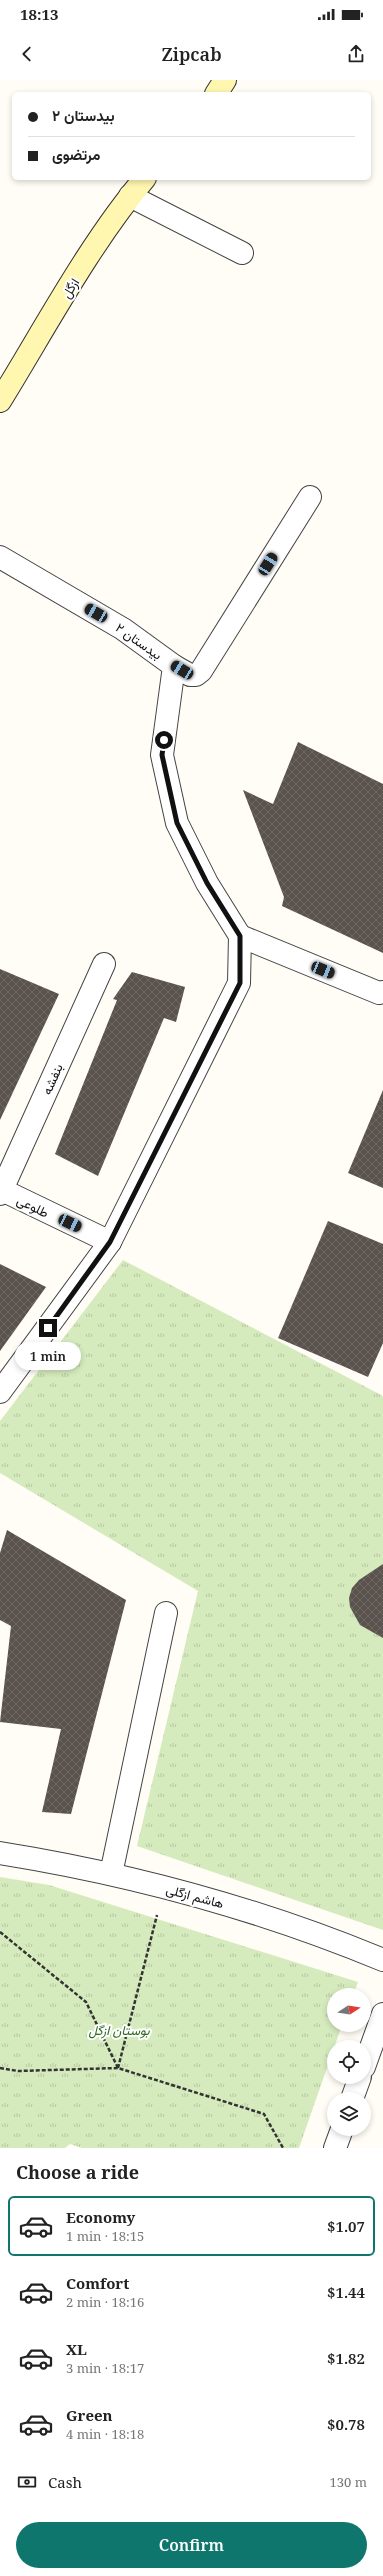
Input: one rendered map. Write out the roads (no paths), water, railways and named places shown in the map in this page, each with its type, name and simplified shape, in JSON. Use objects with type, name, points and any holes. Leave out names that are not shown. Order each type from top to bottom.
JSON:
[{"type":"main road","points":[[217,92],[225,80]]},
{"type":"main road","name":"ازگل","points":[[0,401],[130,196],[143,180]]},
{"type":"street","points":[[130,196],[242,253]]},
{"type":"street","points":[[174,666],[190,675],[196,676],[201,671],[310,497]]},
{"type":"street","name":"بیدستان ۲","points":[[0,557],[123,628],[174,666],[162,755],[177,823],[207,883],[240,936]]},
{"type":"street","points":[[0,1392],[110,1242],[240,983],[240,936],[379,993],[383,992]]},
{"type":"street","name":"بنفشه","points":[[1,1191],[104,964]]},
{"type":"street","name":"طلوعی","points":[[1,1191],[110,1242]]},
{"type":"street","points":[[111,1874],[166,1613]]},
{"type":"street","name":"هاشم ازگلی","points":[[0,1853],[80,1866],[215,1901],[316,1932],[383,1960]]},
{"type":"street","points":[[371,2047],[383,2014]]},
{"type":"street","points":[[335,2148],[339,2136]]},
{"type":"park label","name":"بوستان ازگل","points":[[119,2030]]}]
